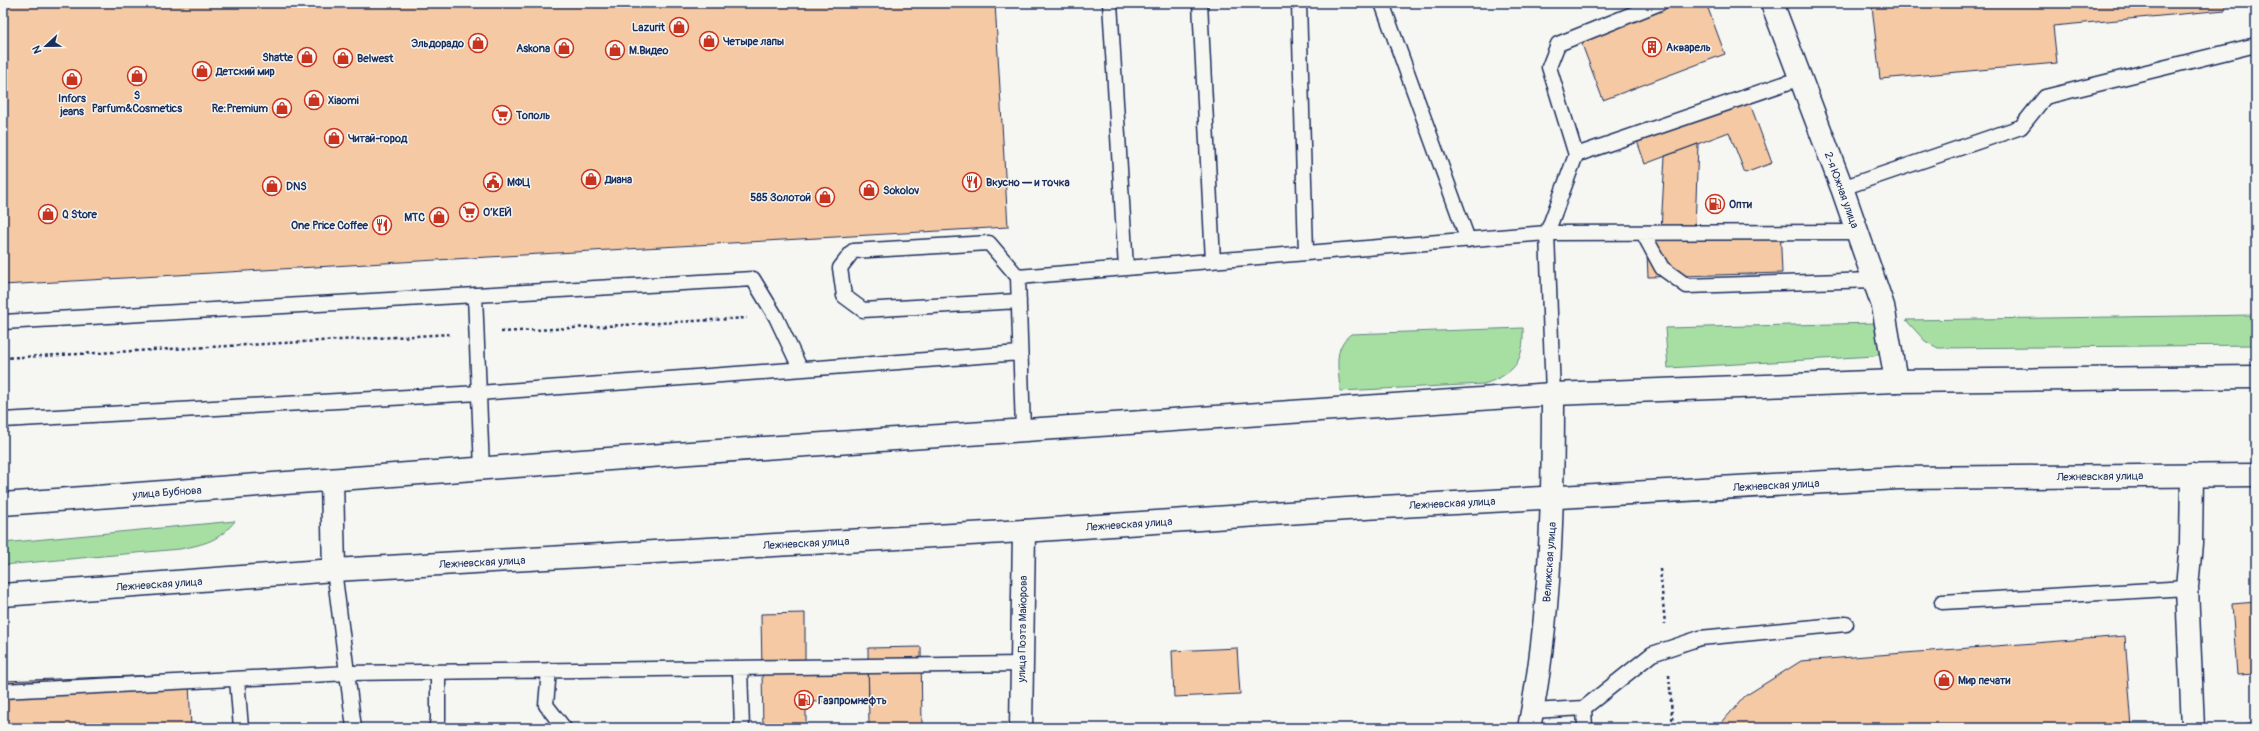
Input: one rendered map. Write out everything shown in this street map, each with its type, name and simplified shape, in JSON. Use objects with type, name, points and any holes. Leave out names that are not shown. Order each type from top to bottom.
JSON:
[{"type":"main road","name":"2-я Южная улица","points":[[1772,3],[1842,188],[1883,306],[1896,381]]},
{"type":"main road","points":[[334,570],[332,480],[1023,430],[1553,394],[1896,381],[2256,377]]},
{"type":"main road","name":"Велижская улица","points":[[1531,719],[1550,572],[1553,497],[1553,394]]},
{"type":"main road","points":[[2192,475],[2191,543],[2187,588],[2192,728]]},
{"type":"main road","name":"Лежневская улица","points":[[3,595],[334,570],[1024,531],[1553,497],[1898,478],[2256,475]]},
{"type":"main road","name":"улица Бубнова","points":[[3,504],[332,480]]},
{"type":"main road","name":"улица Поэта Майорова","points":[[1021,728],[1024,531]]},
{"type":"lane","points":[[1110,3],[1126,268]]},
{"type":"lane","points":[[1200,3],[1214,261]]},
{"type":"lane","points":[[1299,3],[1306,253]]},
{"type":"lane","points":[[1382,3],[1468,240]]},
{"type":"lane","points":[[1553,394],[1548,233],[1576,155],[1549,67],[1558,44],[1660,3]]},
{"type":"lane","points":[[1842,188],[2021,127],[2045,97],[2256,45]]},
{"type":"lane","points":[[1576,155],[1801,78]]},
{"type":"lane","points":[[1018,277],[1548,233],[1858,232]]},
{"type":"lane","points":[[1643,233],[1662,268],[1687,286],[1874,280]]},
{"type":"lane","points":[[1019,301],[863,310],[844,296],[840,268],[854,251],[989,243],[1018,277],[1019,301],[1020,353],[1023,430]]},
{"type":"lane","points":[[3,322],[753,279],[776,317],[800,368]]},
{"type":"lane","points":[[475,295],[482,470]]},
{"type":"lane","points":[[3,420],[479,393],[800,368],[1020,353]]},
{"type":"lane","points":[[334,570],[354,728]]},
{"type":"lane","points":[[1942,602],[2187,588]]},
{"type":"lane","points":[[1531,719],[1584,708],[1652,654],[1700,638],[1846,624]]},
{"type":"lane","points":[[3,691],[348,673],[1022,664]]},
{"type":"lane","points":[[740,668],[742,728]]},
{"type":"lane","points":[[549,670],[546,705],[564,728]]},
{"type":"lane","points":[[438,672],[439,725]]},
{"type":"lane","points":[[238,679],[241,728]]},
{"type":"lane","points":[[1584,708],[1584,728]]},
{"type":"path","points":[[3,358],[776,317]]},
{"type":"green space","points":[[2256,315],[2256,345],[1938,348],[1925,341],[1906,320]]},
{"type":"green space","points":[[1877,323],[1884,351],[1874,356],[1668,368],[1665,328]]},
{"type":"green space","points":[[1523,328],[1522,349],[1516,364],[1504,375],[1484,384],[1340,391],[1338,367],[1339,353],[1341,346],[1351,334]]},
{"type":"green space","points":[[235,521],[223,533],[211,541],[180,549],[3,565],[3,543]]},
{"type":"building","name":"Тополь","points":[[3,3],[995,3],[1008,227],[3,285]]},
{"type":"building","name":"Акварель","points":[[1676,3],[1706,3],[1725,54],[1603,100],[1580,39]]},
{"type":"building","points":[[1908,3],[2225,3],[2225,10],[2053,26],[2057,63],[1880,79],[1872,6]]},
{"type":"building","points":[[1746,93],[1772,163],[1745,173],[1729,132],[1645,164],[1635,135]]},
{"type":"building","points":[[1698,144],[1695,229],[1780,226],[1782,273],[1648,277],[1646,230],[1661,230],[1665,156]]},
{"type":"building","points":[[2256,602],[2256,674],[2237,675],[2232,604]]},
{"type":"building","points":[[805,613],[805,663],[868,662],[869,701],[806,702],[806,728],[763,728],[761,614]]},
{"type":"building","points":[[2125,636],[2132,728],[1717,728],[1745,696],[1801,661]]},
{"type":"building","points":[[921,647],[922,727],[869,728],[868,648]]},
{"type":"building","points":[[1237,648],[1240,694],[1174,697],[1172,651]]},
{"type":"building","points":[[160,675],[160,684],[189,683],[191,728],[3,728],[3,681]]},
{"type":"building","points":[[2256,722],[2256,728],[2246,728],[2245,724]]},
{"type":"place","name":"Lazurit","points":[[679,27]]},
{"type":"place","name":"Четыре лапы","points":[[709,41]]},
{"type":"place","name":"Эльдорадо","points":[[478,43]]},
{"type":"place","name":"Акварель","points":[[1652,47]]},
{"type":"place","name":"Askona","points":[[564,48]]},
{"type":"place","name":"М.Видео","points":[[615,50]]},
{"type":"place","name":"Shatte","points":[[307,57]]},
{"type":"place","name":"Belwest","points":[[343,58]]},
{"type":"place","name":"Детский мир","points":[[202,71]]},
{"type":"place","name":"S Parfum&Cosmetics","points":[[137,76]]},
{"type":"place","name":"Infors jeans","points":[[72,79]]},
{"type":"place","name":"Xiaomi","points":[[314,100]]},
{"type":"place","name":"Re:Premium","points":[[282,108]]},
{"type":"place","name":"Тополь","points":[[502,115]]},
{"type":"place","name":"Читай-город","points":[[334,138]]},
{"type":"place","name":"Диана","points":[[591,179]]},
{"type":"place","name":"МФЦ","points":[[493,182]]},
{"type":"place","name":"Вкусно — и точка","points":[[972,182]]},
{"type":"place","name":"DNS","points":[[272,186]]},
{"type":"place","name":"Sokolov","points":[[869,190]]},
{"type":"place","name":"585 Золотой","points":[[825,197]]},
{"type":"place","name":"Опти","points":[[1715,204]]},
{"type":"place","name":"О’КЕЙ","points":[[469,212]]},
{"type":"place","name":"Q Store","points":[[48,214]]},
{"type":"place","name":"МТС","points":[[439,217]]},
{"type":"place","name":"One Price Coffee","points":[[382,225]]},
{"type":"place","name":"Мир печати","points":[[1944,680]]},
{"type":"place","name":"Газпромнефть","points":[[804,700]]}]
